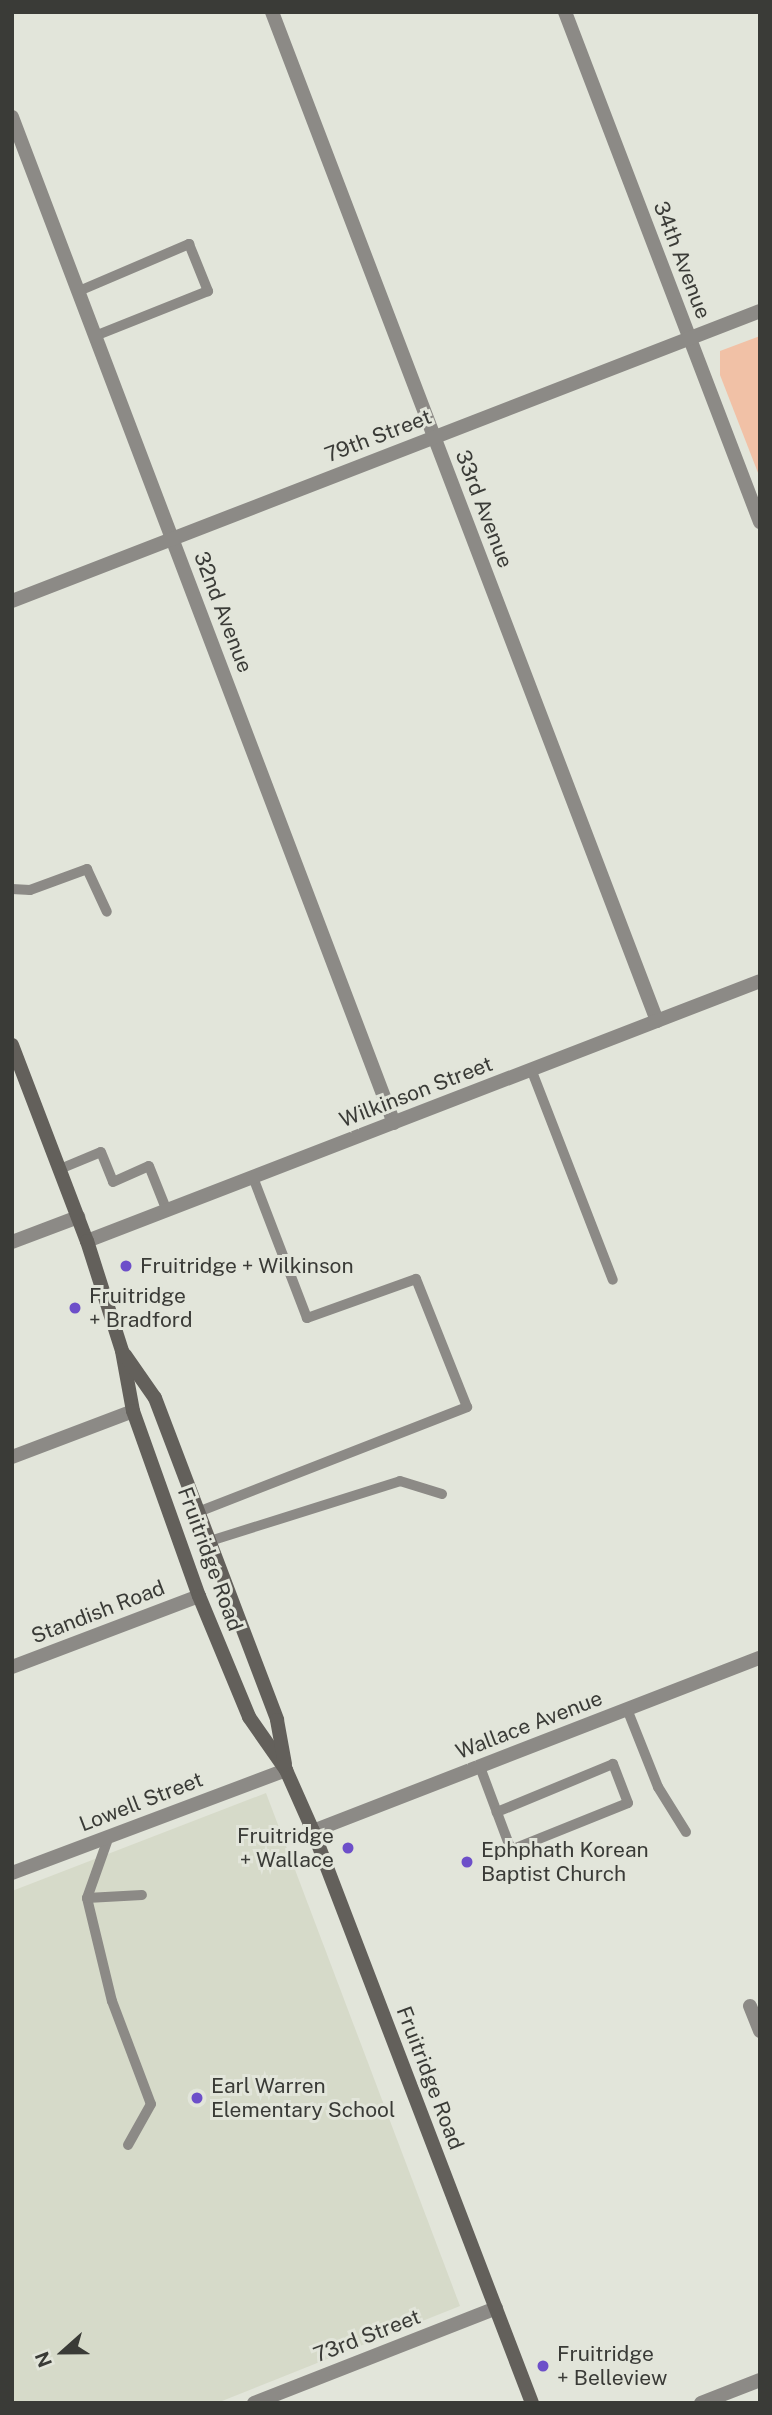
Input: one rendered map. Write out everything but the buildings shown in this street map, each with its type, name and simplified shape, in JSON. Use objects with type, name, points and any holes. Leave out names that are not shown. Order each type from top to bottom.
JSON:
[{"type":"main road","name":"Fruitridge Road","points":[[12,1045],[88,1241],[122,1351],[132,1411],[200,1596],[249,1717],[286,1770],[313,1831],[532,2403]]},
{"type":"main road","name":"Fruitridge Road","points":[[122,1351],[155,1398],[277,1720],[286,1770]]},
{"type":"street","name":"33rd Avenue","points":[[272,12],[657,1021]]},
{"type":"street","name":"34th Avenue","points":[[565,12],[760,522]]},
{"type":"street","name":"32nd Avenue","points":[[12,117],[394,1123]]},
{"type":"street","name":"79th Street","points":[[12,601],[760,311]]},
{"type":"street","name":"Wilkinson Street","points":[[88,1241],[760,981]]},
{"type":"street","points":[[12,1242],[78,1217]]},
{"type":"street","points":[[12,1457],[132,1411]]},
{"type":"street","name":"Standish Road","points":[[12,1667],[200,1596]]},
{"type":"street","name":"Wallace Avenue","points":[[313,1831],[760,1658]]},
{"type":"street","name":"Lowell Street","points":[[12,1873],[286,1770]]},
{"type":"street","points":[[750,2006],[760,2031]]},
{"type":"street","name":"73rd Street","points":[[254,2403],[496,2308]]},
{"type":"street","points":[[710,2401],[760,2380]]},
{"type":"lane","points":[[79,292],[189,244],[208,292],[95,336]]},
{"type":"lane","points":[[12,889],[30,890],[88,869],[107,912]]},
{"type":"lane","points":[[531,1069],[613,1280]]},
{"type":"lane","points":[[60,1170],[101,1153],[113,1182],[149,1166],[166,1211]]},
{"type":"lane","points":[[198,1512],[467,1407],[416,1279],[307,1318],[253,1177]]},
{"type":"lane","points":[[210,1541],[401,1481],[442,1494]]},
{"type":"lane","points":[[627,1709],[658,1787],[686,1832]]},
{"type":"lane","points":[[480,1767],[511,1850],[628,1803],[613,1764],[497,1812]]},
{"type":"lane","points":[[109,1836],[87,1898],[113,2001],[151,2105],[128,2145]]},
{"type":"lane","points":[[87,1898],[142,1895]]},
{"type":"shaded area","points":[[760,336],[760,478],[720,375],[720,351]]},
{"type":"shaded area","name":"Earl Warren Elementary School","points":[[266,1793],[460,2306],[217,2403],[12,2403],[12,1891]]},
{"type":"place","name":"Fruitridge + Wilkinson","points":[[126,1266]]},
{"type":"place","name":"Fruitridge + Bradford","points":[[75,1308]]},
{"type":"place","name":"Fruitridge + Wallace","points":[[348,1848]]},
{"type":"place","name":"Ephphath Korean Baptist Church","points":[[467,1862]]},
{"type":"place","name":"Earl Warren Elementary School","points":[[197,2098]]},
{"type":"place","name":"Fruitridge + Belleview","points":[[543,2366]]}]
